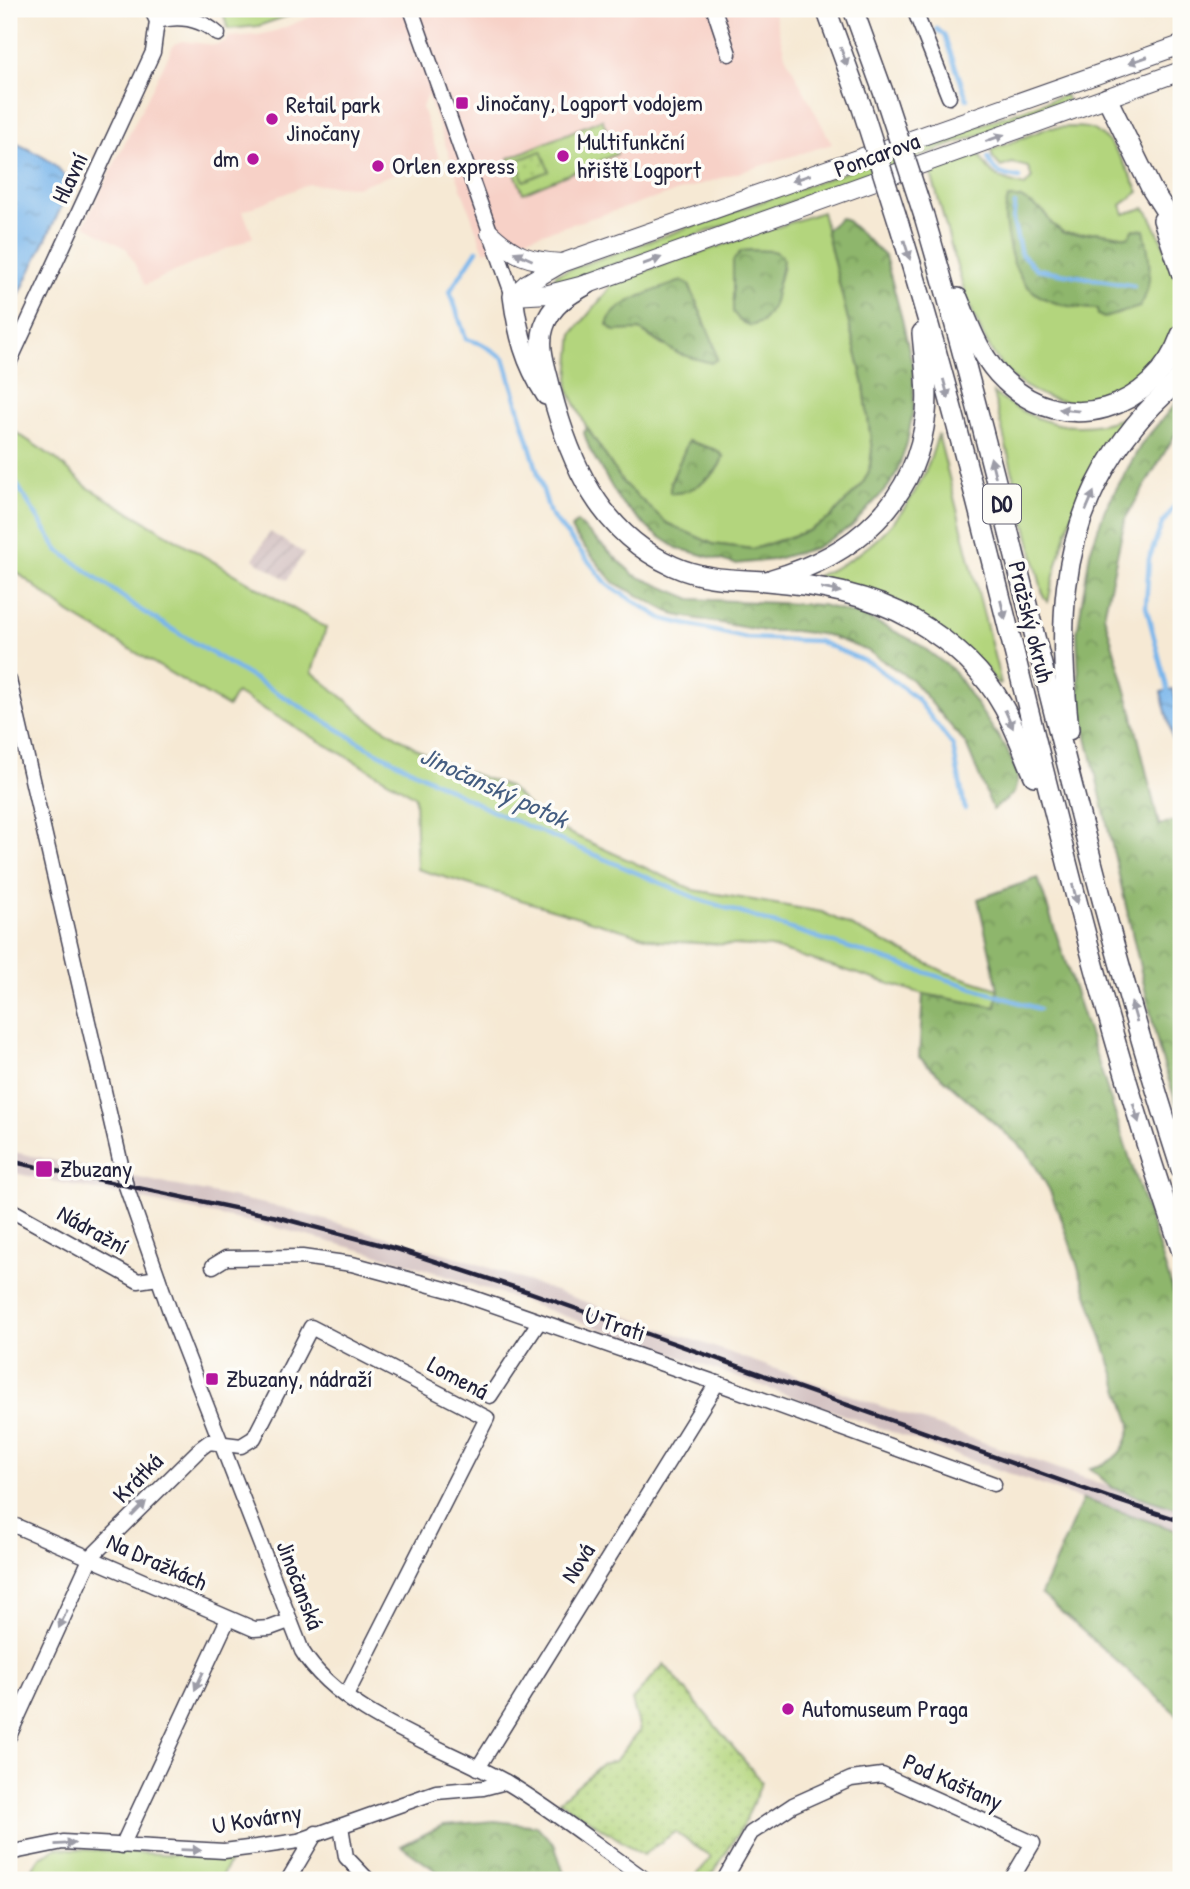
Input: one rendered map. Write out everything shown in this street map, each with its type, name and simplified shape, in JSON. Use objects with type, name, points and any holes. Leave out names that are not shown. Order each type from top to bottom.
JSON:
[{"type":"highway","name":"Pražský okruh","points":[[826,9],[861,105],[915,276],[968,470],[1057,828],[1126,1078],[1181,1249]]},
{"type":"highway","name":"Pražský okruh","points":[[853,9],[924,216],[980,415],[1119,960],[1181,1169]]},
{"type":"highway","points":[[1107,98],[1155,195],[1181,235]]},
{"type":"highway","points":[[1155,195],[1181,272]]},
{"type":"highway","points":[[924,216],[974,336],[988,361],[1010,386],[1038,403],[1084,412],[1104,409],[1124,401],[1157,377],[1173,355],[1181,335]]},
{"type":"highway","points":[[764,581],[808,567],[857,540],[884,513],[906,479],[922,438],[927,404],[915,276]]},
{"type":"highway","points":[[588,284],[562,300],[548,318],[542,341],[557,414],[578,470],[587,489],[610,520],[629,538],[663,561],[685,571],[724,580],[764,581],[814,587],[869,599],[914,620],[961,654],[981,675],[1005,709],[1057,828]]},
{"type":"highway","points":[[513,296],[527,319],[546,367]]},
{"type":"highway","points":[[513,296],[519,338],[525,355],[557,414]]},
{"type":"highway","points":[[1075,794],[1063,655],[1064,606],[1069,566],[1089,501],[1104,471],[1136,425],[1181,375]]},
{"type":"main road","name":"Poncarova","points":[[562,263],[1181,45]]},
{"type":"main road","name":"Poncarova","points":[[513,296],[548,294],[588,284],[1181,71]]},
{"type":"main road","points":[[1095,75],[1107,98]]},
{"type":"main road","points":[[490,233],[526,260],[562,263]]},
{"type":"main road","points":[[513,296],[526,284],[562,263]]},
{"type":"street","points":[[411,9],[513,296]]},
{"type":"street","points":[[714,9],[729,54]]},
{"type":"street","points":[[914,9],[948,97]]},
{"type":"street","points":[[154,15],[196,20],[218,34]]},
{"type":"street","name":"Hlavní","points":[[9,363],[153,52],[154,15]]},
{"type":"street","name":"Jinočanská","points":[[9,680],[126,1186],[158,1278],[289,1620],[309,1664],[324,1681],[345,1696],[416,1738],[506,1782],[646,1880]]},
{"type":"street","name":"Nádražní","points":[[9,1209],[138,1281],[158,1278]]},
{"type":"street","name":"U Trati","points":[[213,1266],[226,1258],[302,1257],[352,1264],[456,1292],[994,1484]]},
{"type":"street","points":[[490,1396],[539,1322]]},
{"type":"street","name":"Lomená","points":[[222,1445],[241,1446],[254,1437],[311,1327],[487,1418],[345,1696]]},
{"type":"street","name":"Nová","points":[[478,1768],[717,1383]]},
{"type":"street","name":"Krátká","points":[[91,1557],[201,1448],[209,1442],[222,1445]]},
{"type":"street","name":"Na Dražkách","points":[[9,1523],[254,1629],[270,1628],[289,1620]]},
{"type":"street","points":[[9,1736],[91,1557]]},
{"type":"street","points":[[122,1846],[228,1619]]},
{"type":"street","name":"Pod Kaštany","points":[[724,1880],[751,1833],[782,1812],[851,1779],[882,1775],[1033,1843],[1011,1880]]},
{"type":"street","name":"U Kovárny","points":[[9,1853],[63,1842],[224,1851],[298,1841],[436,1791],[482,1788],[506,1782]]},
{"type":"street","points":[[341,1826],[346,1857],[368,1880]]},
{"type":"street","points":[[288,1880],[316,1833]]},
{"type":"shaded area","points":[[330,9],[773,9],[785,55],[832,144],[484,251],[427,94],[422,108],[439,158],[356,187],[308,184],[243,211],[253,237],[145,285],[127,249],[84,225],[174,44],[182,41],[215,45],[227,41],[227,37],[259,35],[278,30]]},
{"type":"shaded area","points":[[270,532],[304,553],[287,580],[253,559]]},
{"type":"shaded area","points":[[9,1151],[279,1207],[464,1259],[1181,1510],[1181,1532],[1106,1508],[525,1302],[394,1259],[274,1227],[9,1172]]},
{"type":"green space","points":[[222,9],[308,9],[258,26],[228,29]]},
{"type":"green space","points":[[1065,95],[1068,101],[1066,104],[560,284],[554,281],[556,274]]},
{"type":"green space","name":"Multifunkční hřiště Logport","points":[[602,119],[617,154],[523,193],[509,158]]},
{"type":"green space","points":[[1048,128],[1088,128],[1104,137],[1110,144],[1139,192],[1121,205],[1124,214],[1144,208],[1149,213],[1168,254],[1178,287],[1176,328],[1163,354],[1137,382],[1112,398],[1097,402],[1065,402],[1049,398],[1020,383],[998,361],[985,340],[965,294],[930,171],[979,154],[997,177],[1025,186],[1032,178],[1028,167],[1012,163],[1001,167],[993,158],[991,150]],"holes":[[[1021,198],[1044,212],[1051,223],[1064,233],[1096,232],[1128,237],[1129,309],[1115,315],[1043,298]]]},
{"type":"green space","points":[[541,151],[549,171],[524,181],[516,161]]},
{"type":"green space","points":[[1008,198],[1021,198],[1044,212],[1051,223],[1064,233],[1096,232],[1128,237],[1134,229],[1144,230],[1149,279],[1140,307],[1104,318],[1098,315],[1097,309],[1063,305],[1037,294],[1019,274],[1012,259],[1005,219]]},
{"type":"green space","points":[[822,212],[864,385],[872,451],[869,471],[862,485],[830,518],[808,531],[753,549],[713,544],[667,524],[624,484],[586,426],[568,389],[573,333],[607,292],[612,282]],"holes":[[[783,266],[772,306],[762,322],[733,312],[733,283]],[[689,285],[713,342],[716,359],[662,345],[640,330],[620,308],[641,296]],[[688,441],[716,450],[723,456],[671,480],[682,461]]]},
{"type":"green space","points":[[840,218],[845,219],[885,256],[913,368],[914,405],[907,443],[897,472],[888,487],[851,527],[815,548],[772,560],[735,564],[677,548],[651,531],[620,501],[590,450],[584,433],[586,426],[624,484],[667,523],[713,544],[753,549],[808,531],[830,518],[862,485],[869,471],[872,451],[864,385],[826,230]]},
{"type":"green space","points":[[741,251],[773,251],[782,256],[783,261],[773,306],[762,322],[751,326],[740,321],[733,312],[733,261]]},
{"type":"green space","points":[[682,281],[689,285],[713,342],[717,359],[711,363],[679,354],[640,330],[614,331],[607,325],[618,309],[627,303]]},
{"type":"green space","points":[[993,393],[1025,412],[1056,424],[1089,426],[1126,417],[1097,462],[1076,505],[1048,602],[1044,598]]},
{"type":"green space","points":[[1181,397],[1181,425],[1125,519],[1104,615],[1131,708],[1159,825],[1181,820],[1181,1118],[1159,1050],[1080,706],[1077,633],[1090,552],[1105,509],[1142,443]]},
{"type":"green space","points":[[9,410],[14,431],[56,459],[87,487],[326,628],[312,672],[370,720],[436,760],[509,787],[547,823],[694,890],[822,912],[945,972],[998,989],[996,1007],[923,994],[770,947],[659,941],[417,869],[415,796],[236,693],[228,707],[69,613],[9,566]]},
{"type":"green space","points":[[938,434],[1001,683],[998,684],[983,665],[817,579],[817,576],[860,553],[895,520],[921,481]]},
{"type":"green space","points":[[688,441],[716,450],[723,456],[716,470],[702,483],[686,491],[670,493],[674,476]]},
{"type":"green space","points":[[577,522],[634,575],[691,599],[822,605],[868,618],[916,642],[953,670],[1006,748],[1017,772],[1014,793],[993,810],[966,744],[912,680],[868,651],[827,635],[765,631],[675,615],[613,582],[573,533],[571,528]]},
{"type":"green space","points":[[1038,878],[1181,1315],[1181,1510],[1113,1488],[1090,1468],[1107,1463],[1119,1454],[1127,1441],[1131,1424],[1062,1220],[1049,1189],[1027,1152],[919,1057],[923,994],[996,1007],[998,989],[978,899]]},
{"type":"green space","points":[[1083,1499],[1181,1532],[1181,1718],[1041,1594]]},
{"type":"green space","points":[[664,1664],[762,1782],[743,1826],[709,1880],[693,1880],[711,1857],[675,1832],[643,1855],[559,1801],[602,1764],[615,1761],[640,1730],[632,1700]]},
{"type":"green space","points":[[495,1821],[537,1826],[555,1846],[566,1880],[449,1880],[401,1846],[443,1825]]},
{"type":"green space","points":[[57,1848],[232,1858],[219,1880],[25,1880],[40,1857]]},
{"type":"water","points":[[9,140],[37,153],[54,165],[61,172],[69,191],[9,316]]},
{"type":"water","points":[[1173,689],[1181,720],[1181,772],[1161,692]]},
{"type":"waterway","points":[[937,29],[944,35],[967,99]]},
{"type":"waterway","points":[[988,157],[999,173],[1019,178]]},
{"type":"waterway","points":[[1015,204],[1013,221],[1021,254],[1037,269],[1134,286]]},
{"type":"waterway","points":[[477,250],[450,291],[466,339],[482,344],[504,358],[550,514],[608,585],[663,619],[745,638],[818,641],[872,664],[917,699],[953,746],[965,809]]},
{"type":"waterway","name":"Jinočanský potok","points":[[9,472],[58,550],[142,611],[369,748],[492,811],[698,899],[1039,1009]]},
{"type":"waterway","points":[[1169,695],[1146,606],[1149,559],[1162,524],[1181,497]]},
{"type":"railway","points":[[9,1161],[277,1217],[397,1249],[529,1292],[1181,1521]]},
{"type":"place","name":"Jinočany, Logport vodojem","points":[[462,103]]},
{"type":"place","name":"Retail park Jinočany","points":[[272,119]]},
{"type":"place","name":"Multifunkční hřiště Logport","points":[[563,156]]},
{"type":"place","name":"dm","points":[[253,159]]},
{"type":"place","name":"Orlen express","points":[[378,166]]},
{"type":"place","name":"Zbuzany","points":[[44,1169]]},
{"type":"place","name":"Zbuzany, nádraží","points":[[212,1379]]},
{"type":"place","name":"Automuseum Praga","points":[[788,1709]]}]
